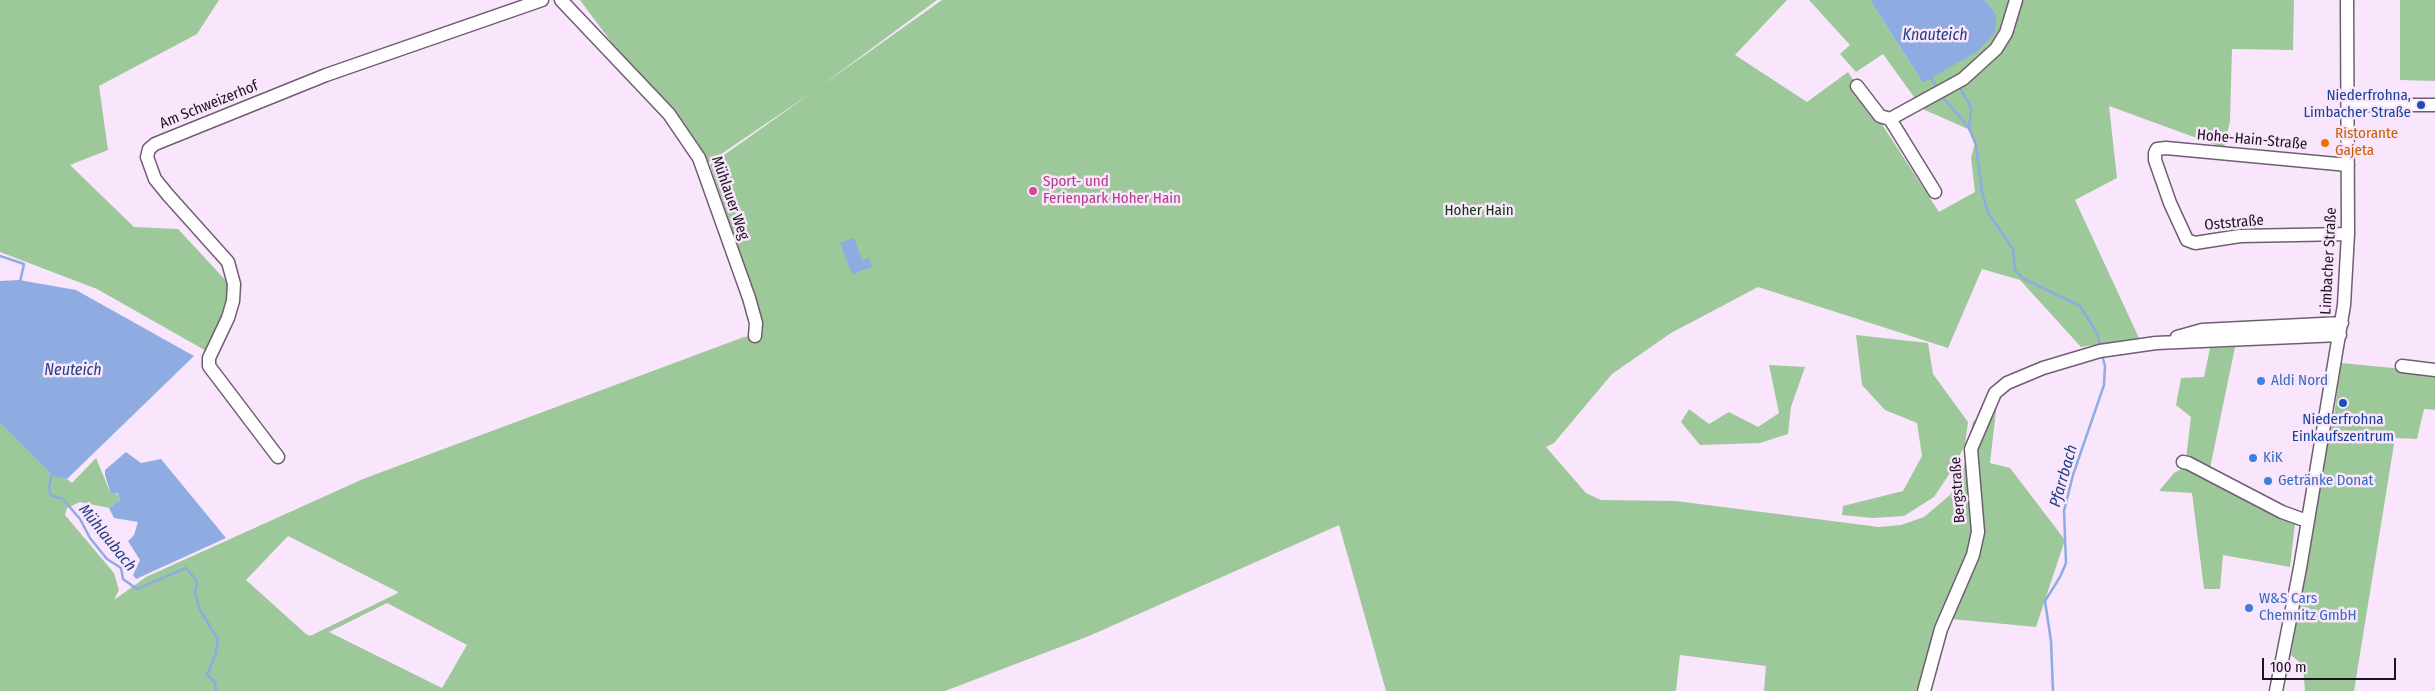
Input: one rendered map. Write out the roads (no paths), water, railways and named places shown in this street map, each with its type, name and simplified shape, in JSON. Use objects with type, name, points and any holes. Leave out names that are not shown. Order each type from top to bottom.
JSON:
[{"type":"street","name":"Am Schweizerhof","points":[[278,456],[209,366],[209,358],[228,318],[233,301],[234,284],[228,262],[156,179],[147,157],[149,149],[155,144],[326,75],[542,0]]},
{"type":"street","name":"Mühlauer Weg","points":[[561,0],[669,114],[699,158],[749,298],[756,323],[755,336]]},
{"type":"street","points":[[1890,119],[1963,78],[1996,50],[2006,33],[2016,0]]},
{"type":"street","name":"Limbacher Straße","points":[[2276,691],[2300,568],[2341,329],[2348,234],[2347,0]]},
{"type":"street","points":[[1857,86],[1880,116],[1890,119],[1935,192]]},
{"type":"street","points":[[2348,105],[2435,105]]},
{"type":"street","name":"Hohe-Hain-Straße","points":[[2155,153],[2157,149],[2166,148],[2348,165]]},
{"type":"street","name":"Oststraße","points":[[2155,153],[2154,160],[2170,203],[2187,240],[2195,243],[2240,236],[2348,234]]},
{"type":"street","name":"Bergstraße","points":[[1924,691],[1942,629],[1974,548],[1978,532],[1971,450],[1995,393],[2007,383],[2100,351],[2156,343],[2341,329]]},
{"type":"street","points":[[2402,366],[2435,370]]},
{"type":"street","points":[[2183,462],[2282,512],[2307,521]]},
{"type":"water","name":"Knauteich","points":[[1870,0],[1985,0],[1996,14],[1995,33],[1978,51],[1923,83]]},
{"type":"water","points":[[854,238],[862,260],[869,258],[872,267],[852,274],[840,243]]},
{"type":"water","name":"Neuteich","points":[[19,280],[76,290],[194,356],[67,479],[53,476],[0,423],[0,281]]},
{"type":"water","points":[[126,452],[141,463],[161,459],[226,538],[136,579],[133,575],[140,560],[128,541],[134,535],[138,522],[114,518],[109,508],[120,500],[117,493],[111,494],[105,475],[105,470]]},
{"type":"waterway","points":[[1931,78],[1937,88]]},
{"type":"waterway","name":"Pfarrbach","points":[[1959,87],[1969,103],[1971,111],[1969,128],[1976,145],[1982,192],[1988,213],[2013,249],[2015,270],[2022,278],[2080,306],[2098,335],[2100,345]]},
{"type":"waterway","points":[[1941,95],[1969,128]]},
{"type":"waterway","name":"Mühlaubach","points":[[0,256],[24,264],[20,282]]},
{"type":"waterway","name":"Pfarrbach","points":[[2053,691],[2051,641],[2045,601],[2060,577],[2066,563],[2064,511],[2073,475],[2104,385],[2105,366],[2102,355]]},
{"type":"waterway","name":"Mühlaubach","points":[[52,472],[49,488],[51,495],[60,498]]},
{"type":"waterway","name":"Mühlaubach","points":[[62,498],[80,519],[90,538],[107,559],[121,568],[123,579],[137,589],[186,568],[197,581],[195,592],[199,608],[218,640],[215,656]]},
{"type":"waterway","name":"Mühlaubach","points":[[214,658],[207,675],[215,682],[216,691]]},
{"type":"place","name":"Niederfrohna, Limbacher Straße","points":[[2421,105]]},
{"type":"place","name":"Ristorante Gajeta","points":[[2325,143]]},
{"type":"place","name":"Sport- und Ferienpark Hoher Hain","points":[[1033,191]]},
{"type":"place","name":"Aldi Nord","points":[[2261,381]]},
{"type":"place","name":"Niederfrohna Einkaufszentrum","points":[[2343,403]]},
{"type":"place","name":"KiK","points":[[2253,458]]},
{"type":"place","name":"Getränke Donat","points":[[2268,481]]},
{"type":"place","name":"W&S Cars Chemnitz GmbH","points":[[2249,608]]},
{"type":"park label","name":"Hoher Hain","points":[[1479,211]]}]
